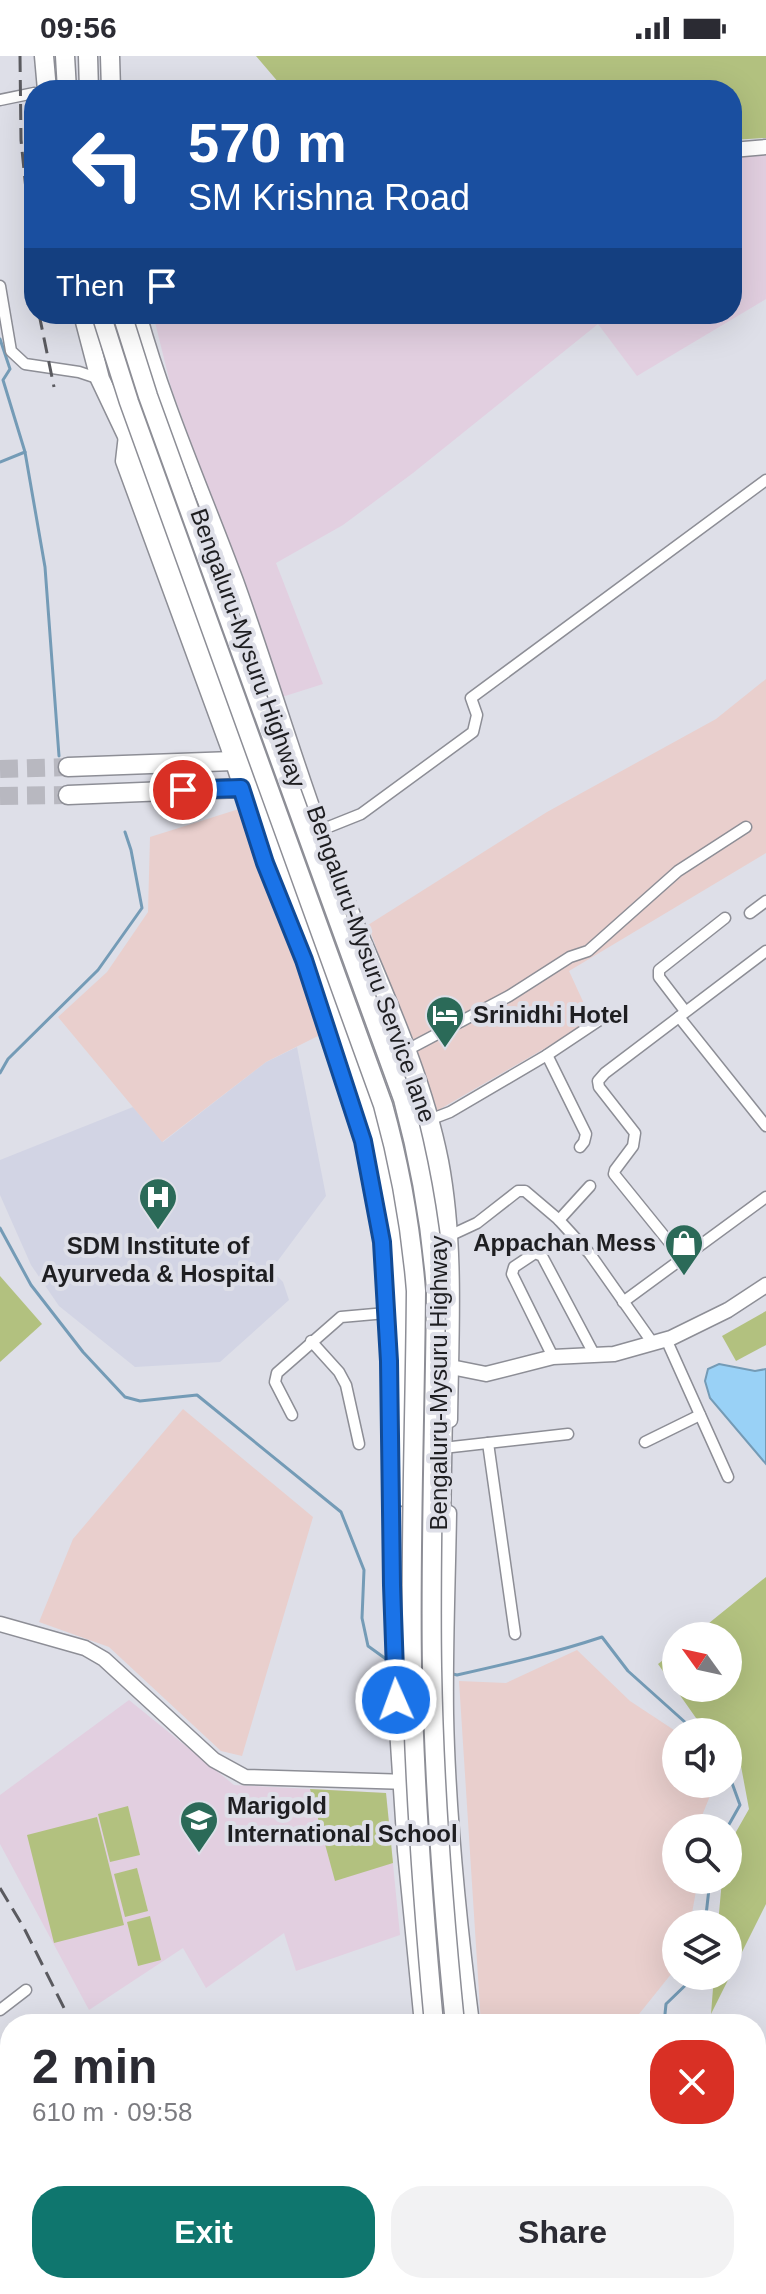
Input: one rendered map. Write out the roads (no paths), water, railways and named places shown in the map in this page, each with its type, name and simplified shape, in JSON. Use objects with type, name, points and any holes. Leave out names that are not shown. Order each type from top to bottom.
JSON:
[{"type":"highway","points":[[42,80],[44,56]]},
{"type":"highway","points":[[65,56],[66,80]]},
{"type":"highway","points":[[88,56],[89,80]]},
{"type":"highway","points":[[110,56],[111,80]]},
{"type":"highway","points":[[86,324],[100,379],[140,468],[188,611],[220,687],[364,1090],[393,1201],[396,1362],[404,1407],[397,1588],[401,1726],[424,2014]]},
{"type":"highway","points":[[104,324],[129,402],[383,1105],[403,1189],[416,1291],[412,1649],[414,1740],[433,2014]]},
{"type":"highway","points":[[125,324],[148,396],[403,1099],[424,1186],[436,1290],[434,1739],[442,1885],[454,2014]]},
{"type":"highway","name":"Bengaluru-Mysuru Highway","points":[[134,324],[322,856],[398,1055],[433,1164],[447,1366],[443,1716],[449,1872],[462,2014]]},
{"type":"highway","points":[[116,413],[160,394]]},
{"type":"highway","points":[[68,767],[233,761]]},
{"type":"highway","points":[[68,795],[241,788]]},
{"type":"street","points":[[0,100],[24,93]]},
{"type":"street","points":[[742,149],[766,147]]},
{"type":"street","points":[[0,286],[11,351],[25,364],[79,372],[100,379]]},
{"type":"street","name":"Bengaluru-Mysuru Service lane","points":[[142,324],[160,394],[245,607],[341,887],[393,1011],[429,1120],[441,1161],[449,1236],[451,1279],[447,1366]]},
{"type":"street","points":[[126,435],[123,461],[233,761],[265,863],[304,960],[363,1141],[382,1242],[386,1313],[396,1362],[447,1366],[486,1374],[553,1357],[614,1354],[659,1340],[728,1310],[766,1285]]},
{"type":"street","points":[[321,830],[361,814],[473,732],[477,715],[471,698],[766,480]]},
{"type":"street","points":[[407,1050],[509,996],[570,957],[588,951],[678,871],[746,827]]},
{"type":"street","points":[[750,913],[766,901]]},
{"type":"street","points":[[725,918],[659,970],[659,977],[682,1014],[762,1112],[766,1126]]},
{"type":"street","points":[[682,1258],[614,1174],[633,1146],[635,1133],[599,1087],[598,1081],[766,951]]},
{"type":"street","points":[[429,1120],[450,1112],[547,1055],[607,1015]]},
{"type":"street","points":[[547,1055],[586,1134],[580,1147]]},
{"type":"street","points":[[559,1220],[590,1186]]},
{"type":"street","points":[[449,1236],[477,1223],[520,1191],[525,1191],[559,1220],[596,1261],[623,1302],[659,1340],[700,1415],[728,1477]]},
{"type":"street","points":[[623,1302],[766,1197]]},
{"type":"street","points":[[553,1357],[512,1274],[514,1267],[535,1253],[542,1256],[594,1354]]},
{"type":"street","points":[[292,1415],[274,1378],[277,1373],[341,1317],[386,1313]]},
{"type":"street","points":[[311,1341],[339,1372],[346,1385],[359,1444]]},
{"type":"street","points":[[645,1442],[700,1415]]},
{"type":"street","points":[[446,1448],[568,1434]]},
{"type":"street","points":[[488,1443],[515,1634]]},
{"type":"street","points":[[0,1624],[85,1648],[104,1659],[214,1760],[245,1777],[405,1782]]},
{"type":"street","points":[[443,1716],[471,2014]]},
{"type":"street","points":[[0,2010],[26,1990]]},
{"type":"water","points":[[719,1364],[755,1371],[766,1369],[766,1464],[710,1398],[705,1381],[708,1369]]},
{"type":"waterway","points":[[0,339],[10,369],[3,380],[25,452]]},
{"type":"waterway","points":[[0,462],[25,452],[45,567],[59,756]]},
{"type":"waterway","points":[[0,1073],[8,1059],[98,970],[142,908],[125,832]]},
{"type":"waterway","points":[[0,1228],[31,1285],[83,1352],[125,1397],[140,1401],[197,1395],[341,1512],[364,1570],[362,1618],[368,1646],[391,1661]]},
{"type":"waterway","points":[[449,1673],[457,1675],[494,1667],[602,1637],[628,1671],[680,1718]]},
{"type":"waterway","points":[[735,1814],[740,1805],[737,1798]]},
{"type":"waterway","points":[[707,1910],[708,1894]]},
{"type":"waterway","points":[[665,2014],[666,2004],[680,1990]]},
{"type":"tunnel","points":[[0,769],[68,767]]},
{"type":"tunnel","points":[[0,796],[68,795]]},
{"type":"railway","points":[[20,56],[24,170]]},
{"type":"railway","points":[[41,324],[54,387]]},
{"type":"railway","points":[[0,1888],[24,1928],[67,2014]]},
{"type":"place","name":"Srinidhi Hotel","points":[[445,1049]]},
{"type":"place","name":"SDM Institute of Ayurveda & Hospital","points":[[158,1231]]},
{"type":"place","name":"Appachan Mess","points":[[684,1277]]},
{"type":"place","name":"Marigold International School","points":[[199,1854]]}]
